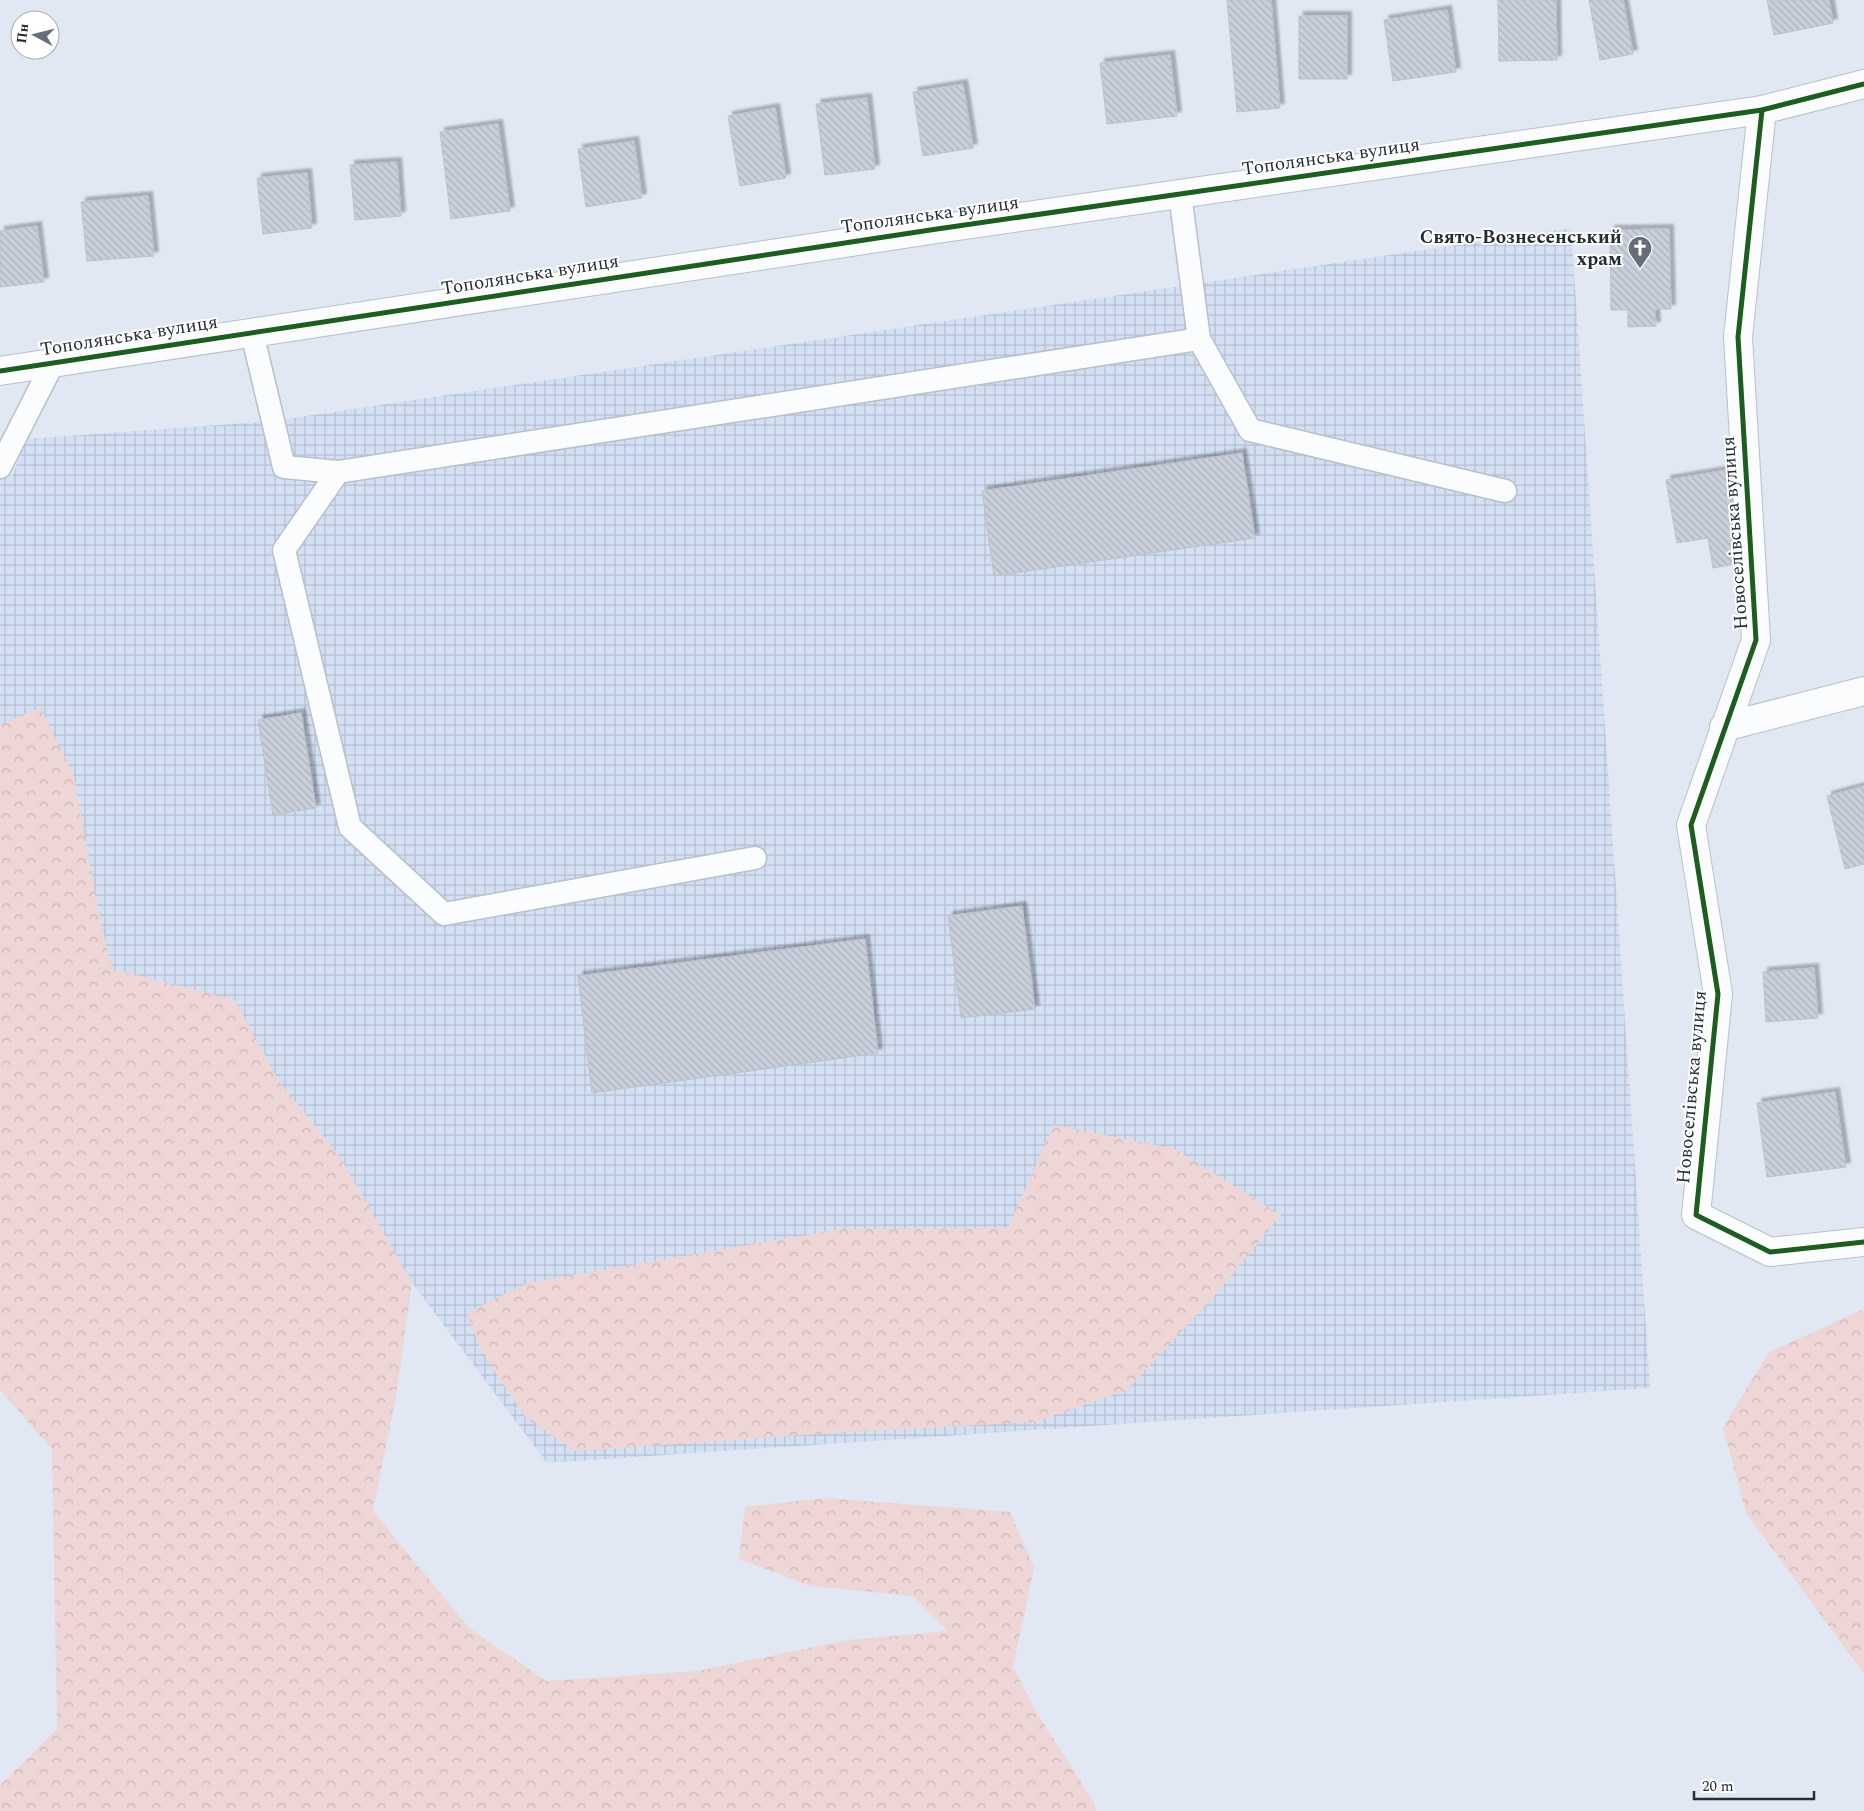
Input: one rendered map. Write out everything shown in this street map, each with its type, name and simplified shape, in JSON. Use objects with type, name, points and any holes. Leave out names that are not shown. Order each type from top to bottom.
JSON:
[{"type":"street","name":"Тополянська вулиця","points":[[0,371],[937,229],[1762,110],[1864,84]]},
{"type":"street","name":"Новоселівська вулиця","points":[[1762,110],[1738,337],[1756,640],[1691,825],[1718,994],[1696,1215],[1770,1252],[1864,1242]]},
{"type":"street","points":[[1724,727],[1864,690]]},
{"type":"lane","points":[[1180,194],[1199,339],[1250,430],[1504,491]]},
{"type":"lane","points":[[252,333],[284,467],[338,472],[1199,339]]},
{"type":"lane","points":[[0,467],[52,363]]},
{"type":"lane","points":[[338,472],[284,550],[350,827],[422,894],[444,914],[755,858]]},
{"type":"shaded area","points":[[1571,228],[1650,1388],[547,1463],[338,1184],[0,1157],[0,473],[12,476],[27,439],[273,421]]},
{"type":"green space","points":[[40,707],[74,776],[98,909],[112,969],[235,1000],[280,1083],[339,1155],[412,1282],[396,1397],[373,1511],[469,1628],[546,1681],[698,1671],[847,1640],[948,1631],[913,1596],[810,1586],[739,1559],[745,1507],[824,1498],[1010,1512],[1034,1568],[1013,1667],[1035,1710],[1095,1804],[1096,1811],[0,1811],[0,1785],[57,1729],[52,1449],[0,1390],[0,725]]},
{"type":"green space","points":[[1054,1125],[1175,1149],[1281,1215],[1216,1294],[1127,1390],[1035,1422],[850,1432],[575,1451],[526,1418],[481,1351],[467,1313],[527,1283],[841,1229],[1008,1228]]},
{"type":"green space","points":[[1864,1309],[1864,1674],[1746,1513],[1723,1427],[1769,1352]]},
{"type":"building","points":[[1227,0],[1271,0],[1280,108],[1237,112]]},
{"type":"building","points":[[1498,0],[1556,0],[1557,60],[1499,61]]},
{"type":"building","points":[[1589,0],[1623,0],[1633,54],[1600,60]]},
{"type":"building","points":[[1767,0],[1829,0],[1833,23],[1774,35]]},
{"type":"building","points":[[1447,10],[1456,72],[1393,81],[1384,20]]},
{"type":"building","points":[[1299,16],[1347,16],[1347,79],[1299,79]]},
{"type":"building","points":[[1170,55],[1177,116],[1107,124],[1100,63]]},
{"type":"building","points":[[963,84],[973,148],[923,156],[913,92]]},
{"type":"building","points":[[867,98],[875,169],[825,175],[816,104]]},
{"type":"building","points":[[775,108],[786,178],[740,186],[728,116]]},
{"type":"building","points":[[498,124],[510,211],[451,219],[440,132]]},
{"type":"building","points":[[634,141],[642,198],[586,207],[578,149]]},
{"type":"building","points":[[397,162],[401,216],[355,220],[350,165]]},
{"type":"building","points":[[307,173],[312,228],[263,234],[257,178]]},
{"type":"building","points":[[148,196],[154,256],[87,261],[81,202]]},
{"type":"building","points":[[37,226],[44,282],[0,287],[0,231]]},
{"type":"building","name":"Свято-Вознесенський храм","points":[[1669,229],[1671,309],[1655,309],[1656,326],[1628,327],[1628,310],[1611,310],[1610,230]]},
{"type":"building","points":[[1242,453],[1255,538],[994,576],[982,491]]},
{"type":"building","points":[[1727,470],[1742,563],[1713,568],[1708,538],[1677,543],[1666,480]]},
{"type":"building","points":[[301,713],[316,808],[273,815],[258,720]]},
{"type":"building","points":[[1864,786],[1864,864],[1845,869],[1827,796]]},
{"type":"building","points":[[1022,906],[1035,1009],[961,1018],[948,916]]},
{"type":"building","points":[[865,939],[878,1053],[592,1093],[578,976]]},
{"type":"building","points":[[1814,968],[1818,1018],[1766,1022],[1763,972]]},
{"type":"building","points":[[1835,1092],[1846,1167],[1767,1177],[1757,1103]]},
{"type":"cycle path","points":[[0,371],[937,229],[1762,110],[1864,84]]},
{"type":"cycle path","points":[[1762,110],[1738,337],[1756,640],[1691,825],[1718,994],[1696,1215],[1770,1252],[1864,1242]]},
{"type":"place","name":"Свято-Вознесенський храм","points":[[1640,269]]}]
